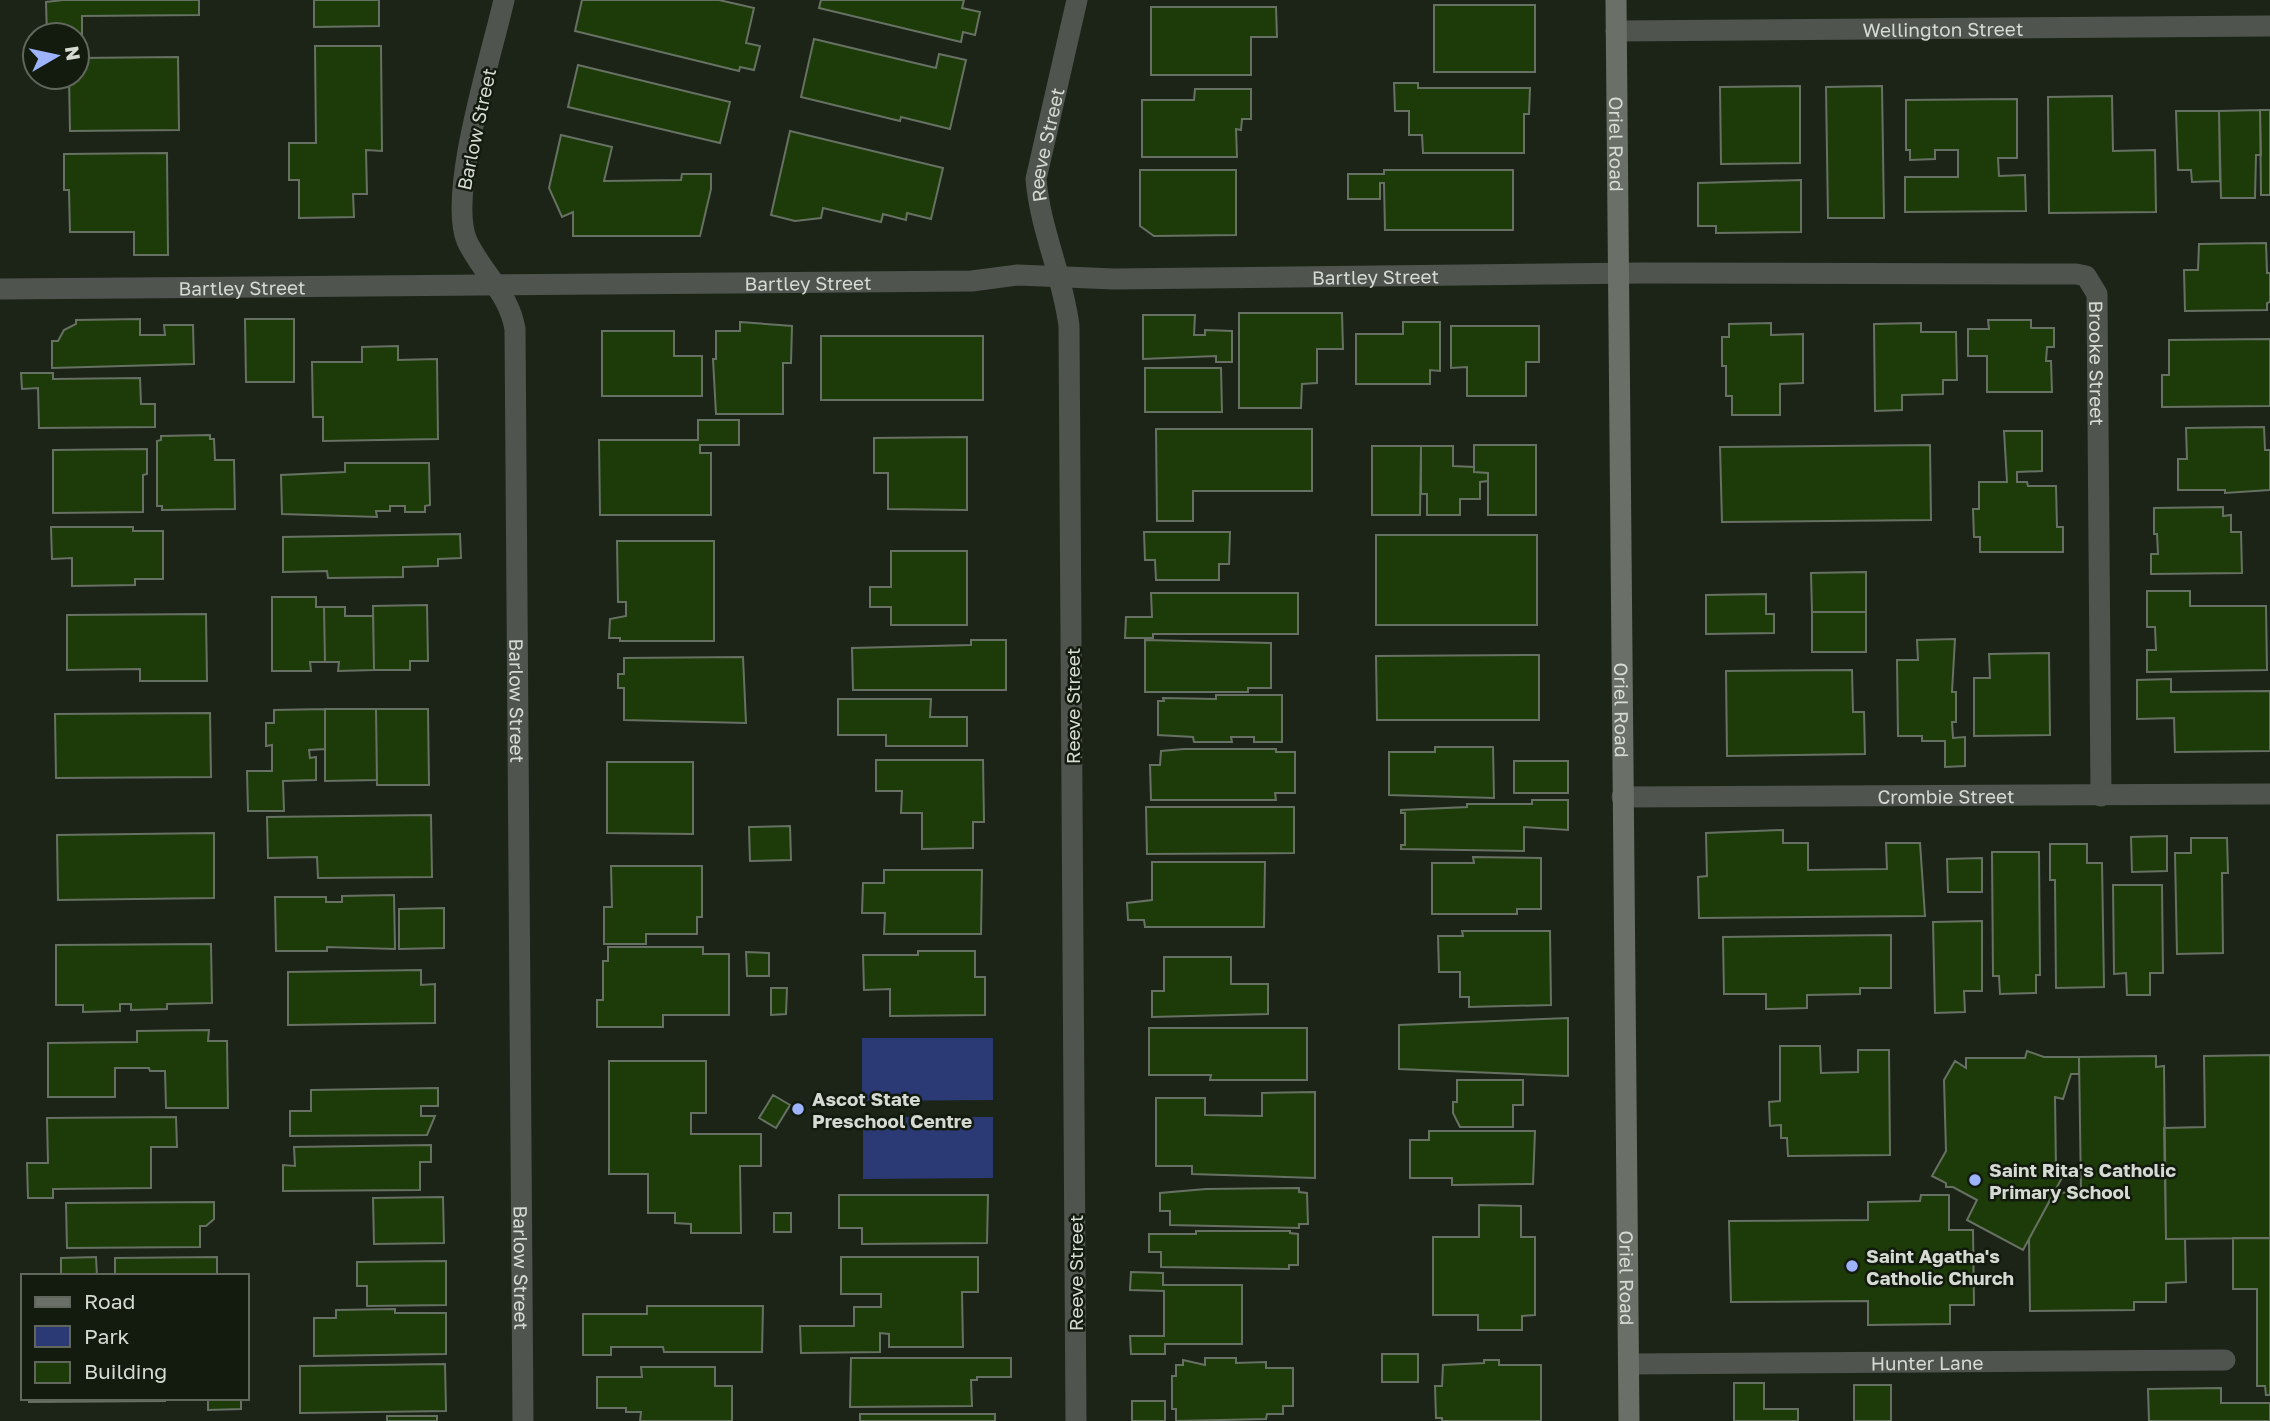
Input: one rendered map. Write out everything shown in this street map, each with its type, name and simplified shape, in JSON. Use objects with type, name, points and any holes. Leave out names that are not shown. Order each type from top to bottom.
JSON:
[{"type":"street","name":"Barlow Street","points":[[504,0],[461,187],[467,241],[508,301],[515,329],[523,1421]]},
{"type":"street","name":"Reeve Street","points":[[1076,1421],[1069,326],[1061,277],[1037,195],[1036,179],[1077,0]]},
{"type":"street","name":"Oriel Road","points":[[1616,0],[1616,274],[1629,1421]]},
{"type":"street","name":"Wellington Street","points":[[1616,31],[2270,26]]},
{"type":"street","name":"Bartley Street","points":[[0,289],[972,281],[1018,275],[1616,274]]},
{"type":"street","name":"Brooke Street","points":[[1616,274],[2087,276],[2097,294],[2101,796]]},
{"type":"street","name":"Crombie Street","points":[[1622,797],[2270,794]]},
{"type":"street","name":"Hunter Lane","points":[[1629,1364],[2225,1360]]},
{"type":"green space","points":[[862,1038],[993,1038],[993,1100],[862,1101]]},
{"type":"green space","points":[[863,1117],[993,1117],[993,1178],[863,1179]]},
{"type":"building","points":[[199,0],[199,15],[82,16],[82,21],[47,21],[46,2]]},
{"type":"building","points":[[314,0],[379,0],[379,26],[314,27]]},
{"type":"building","points":[[582,0],[719,0],[754,8],[746,43],[760,46],[754,70],[740,67],[739,71],[575,31]]},
{"type":"building","points":[[821,0],[964,0],[962,8],[980,12],[975,35],[963,32],[961,42],[819,8]]},
{"type":"building","points":[[1434,5],[1535,5],[1535,72],[1434,72]]},
{"type":"building","points":[[1151,7],[1276,7],[1277,37],[1251,37],[1251,75],[1151,75]]},
{"type":"building","points":[[814,39],[936,68],[939,54],[966,60],[950,129],[901,117],[900,121],[801,97]]},
{"type":"building","points":[[315,46],[381,46],[382,151],[366,150],[367,194],[353,194],[354,217],[299,218],[299,180],[289,180],[289,143],[316,143]]},
{"type":"building","points":[[178,57],[179,130],[70,131],[69,91],[91,91],[91,58]]},
{"type":"building","points":[[578,65],[730,102],[720,143],[568,107]]},
{"type":"building","points":[[1394,83],[1418,83],[1418,88],[1530,88],[1529,114],[1524,114],[1524,153],[1423,153],[1422,135],[1409,135],[1409,111],[1395,111]]},
{"type":"building","points":[[1800,86],[1800,163],[1721,164],[1720,87]]},
{"type":"building","points":[[1882,86],[1884,218],[1828,218],[1826,87]]},
{"type":"building","points":[[1195,89],[1251,89],[1251,119],[1242,119],[1241,130],[1236,129],[1237,157],[1142,157],[1142,100],[1194,100]]},
{"type":"building","points":[[2112,96],[2113,151],[2155,150],[2156,212],[2049,213],[2048,97]]},
{"type":"building","points":[[2017,99],[2017,158],[1998,158],[1999,176],[2025,175],[2026,211],[1905,212],[1905,177],[1958,177],[1958,150],[1935,150],[1935,159],[1910,160],[1910,150],[1906,150],[1906,100]]},
{"type":"building","points":[[2260,110],[2270,110],[2270,195],[2261,195]]},
{"type":"building","points":[[2260,110],[2261,155],[2256,155],[2255,198],[2221,198],[2219,111]]},
{"type":"building","points":[[2176,111],[2219,111],[2220,181],[2192,182],[2191,170],[2178,170]]},
{"type":"building","points":[[790,131],[943,168],[931,219],[907,213],[906,220],[883,214],[881,222],[823,208],[821,218],[795,221],[771,215]]},
{"type":"building","points":[[561,135],[612,147],[604,181],[681,180],[682,174],[711,174],[711,189],[700,236],[573,236],[573,212],[562,217],[549,188]]},
{"type":"building","points":[[167,153],[168,255],[134,255],[134,232],[70,232],[69,190],[64,190],[64,154]]},
{"type":"building","points":[[1140,170],[1236,170],[1236,235],[1154,236],[1140,226]]},
{"type":"building","points":[[1384,170],[1513,170],[1513,230],[1385,230],[1384,183],[1380,183],[1380,199],[1348,199],[1348,174],[1384,174]]},
{"type":"building","points":[[1801,180],[1801,232],[1716,233],[1716,226],[1698,226],[1698,183]]},
{"type":"building","points":[[2266,243],[2267,273],[2270,273],[2270,302],[2267,303],[2267,310],[2185,311],[2184,270],[2198,270],[2199,244]]},
{"type":"building","points":[[1239,313],[1342,313],[1343,349],[1317,349],[1317,383],[1302,384],[1301,408],[1239,408]]},
{"type":"building","points":[[1143,315],[1195,315],[1194,335],[1205,335],[1205,330],[1232,331],[1232,362],[1216,362],[1216,356],[1143,359]]},
{"type":"building","points":[[140,319],[140,335],[165,335],[164,325],[193,325],[194,364],[52,368],[52,341],[58,341],[64,330],[76,324],[76,320]]},
{"type":"building","points":[[245,319],[294,319],[294,382],[246,382]]},
{"type":"building","points":[[1988,320],[2031,320],[2031,328],[2054,328],[2054,347],[2047,347],[2046,361],[2051,361],[2052,392],[1987,392],[1987,356],[1968,356],[1968,329],[1989,329]]},
{"type":"building","points":[[740,322],[792,326],[791,363],[783,363],[783,414],[716,414],[713,359],[716,359],[716,331],[740,331]]},
{"type":"building","points":[[1403,322],[1440,322],[1440,371],[1430,370],[1430,384],[1356,384],[1356,334],[1403,334]]},
{"type":"building","points":[[1771,323],[1771,335],[1803,334],[1803,383],[1780,384],[1780,415],[1732,415],[1732,396],[1726,396],[1726,366],[1722,366],[1722,337],[1729,337],[1729,324]]},
{"type":"building","points":[[1921,323],[1921,332],[1956,332],[1957,380],[1943,380],[1943,394],[1902,395],[1902,410],[1875,411],[1874,324]]},
{"type":"building","points":[[1451,326],[1539,326],[1539,362],[1526,362],[1526,396],[1467,396],[1467,367],[1451,368]]},
{"type":"building","points":[[602,331],[674,331],[674,356],[702,356],[702,396],[602,396]]},
{"type":"building","points":[[821,336],[983,336],[983,400],[821,400]]},
{"type":"building","points":[[2270,339],[2270,406],[2162,407],[2162,375],[2169,375],[2169,340]]},
{"type":"building","points":[[398,346],[398,360],[437,359],[438,439],[323,441],[323,417],[313,417],[312,362],[362,362],[362,347]]},
{"type":"building","points":[[1145,368],[1221,368],[1222,412],[1145,412]]},
{"type":"building","points":[[21,373],[53,373],[53,379],[140,378],[141,404],[155,404],[155,427],[39,428],[38,388],[22,389]]},
{"type":"building","points":[[698,420],[739,420],[739,445],[700,445],[700,453],[711,453],[711,515],[600,515],[599,440],[698,440]]},
{"type":"building","points":[[2264,427],[2265,450],[2270,450],[2270,490],[2225,493],[2225,490],[2178,490],[2178,459],[2187,459],[2186,428]]},
{"type":"building","points":[[1156,429],[1312,429],[1312,491],[1193,491],[1193,521],[1157,521]]},
{"type":"building","points":[[2004,431],[2042,431],[2042,471],[2017,472],[2017,482],[2027,482],[2028,486],[2056,486],[2057,527],[2063,527],[2063,552],[1980,552],[1980,537],[1974,537],[1973,509],[1979,509],[1979,482],[2007,482]]},
{"type":"building","points":[[210,435],[210,439],[214,439],[215,460],[234,460],[235,509],[162,510],[162,506],[157,506],[157,441],[161,440],[161,436]]},
{"type":"building","points":[[967,437],[967,510],[888,509],[888,473],[874,473],[874,438]]},
{"type":"building","points":[[1474,445],[1536,445],[1536,515],[1488,515],[1488,473],[1474,472]]},
{"type":"building","points":[[1930,445],[1931,520],[1722,522],[1720,447]]},
{"type":"building","points":[[1372,446],[1421,446],[1420,515],[1372,515]]},
{"type":"building","points":[[1421,446],[1453,446],[1453,466],[1474,467],[1474,472],[1488,473],[1488,481],[1480,482],[1480,499],[1460,499],[1460,515],[1427,515],[1427,494],[1421,494]]},
{"type":"building","points":[[147,449],[147,474],[143,475],[143,512],[53,513],[53,450]]},
{"type":"building","points":[[345,463],[429,463],[430,505],[425,506],[425,512],[405,512],[405,506],[390,506],[390,511],[376,511],[377,517],[282,514],[281,475],[345,472]]},
{"type":"building","points":[[2223,507],[2223,516],[2231,515],[2231,532],[2241,532],[2242,573],[2151,574],[2151,554],[2158,554],[2157,534],[2154,534],[2154,508]]},
{"type":"building","points":[[51,527],[133,527],[133,531],[163,531],[163,579],[135,579],[135,585],[72,586],[72,558],[52,559]]},
{"type":"building","points":[[1144,532],[1230,532],[1229,564],[1219,564],[1219,580],[1156,580],[1155,560],[1145,560]]},
{"type":"building","points":[[460,534],[461,558],[438,559],[438,566],[403,567],[403,577],[328,578],[327,571],[283,572],[283,537]]},
{"type":"building","points":[[1376,535],[1537,535],[1537,625],[1376,625]]},
{"type":"building","points":[[617,541],[714,541],[714,641],[620,641],[620,638],[609,638],[610,619],[626,616],[626,602],[618,602]]},
{"type":"building","points":[[891,551],[967,551],[967,625],[891,625],[891,607],[870,607],[870,587],[891,587]]},
{"type":"building","points":[[1866,572],[1866,612],[1812,612],[1811,573]]},
{"type":"building","points":[[2147,591],[2190,591],[2190,606],[2266,606],[2267,670],[2147,672],[2147,650],[2156,650],[2155,627],[2147,627]]},
{"type":"building","points":[[1151,593],[1298,593],[1298,634],[1153,634],[1153,638],[1125,638],[1126,617],[1152,617]]},
{"type":"building","points":[[1766,594],[1766,614],[1774,614],[1774,633],[1706,634],[1706,595]]},
{"type":"building","points":[[272,597],[316,597],[316,607],[324,607],[325,662],[310,662],[311,671],[272,671]]},
{"type":"building","points":[[427,605],[428,661],[410,661],[410,670],[374,670],[373,606]]},
{"type":"building","points":[[324,607],[345,607],[345,616],[373,616],[374,670],[338,671],[339,662],[325,662]]},
{"type":"building","points":[[1812,612],[1866,612],[1866,652],[1812,652]]},
{"type":"building","points":[[206,614],[207,681],[140,681],[140,669],[67,670],[67,615]]},
{"type":"building","points":[[1955,639],[1952,692],[1956,692],[1956,722],[1952,722],[1953,738],[1965,737],[1965,766],[1945,767],[1945,741],[1922,741],[1922,736],[1898,736],[1897,660],[1918,660],[1917,640]]},
{"type":"building","points":[[971,640],[1006,640],[1006,690],[853,690],[852,648],[971,645]]},
{"type":"building","points":[[1145,640],[1271,643],[1271,688],[1248,688],[1248,692],[1145,692]]},
{"type":"building","points":[[2049,653],[2050,735],[1974,736],[1974,678],[1990,678],[1989,654]]},
{"type":"building","points":[[1539,655],[1539,720],[1377,720],[1376,656]]},
{"type":"building","points":[[743,657],[746,723],[624,720],[624,688],[618,688],[618,674],[624,674],[624,658]]},
{"type":"building","points":[[1852,670],[1853,712],[1864,712],[1865,754],[1727,756],[1726,671]]},
{"type":"building","points":[[2171,679],[2171,692],[2270,691],[2270,751],[2175,752],[2174,718],[2137,719],[2137,680]]},
{"type":"building","points":[[1216,695],[1282,695],[1282,742],[1254,742],[1254,737],[1231,737],[1232,742],[1194,742],[1193,737],[1158,735],[1158,701],[1164,701],[1163,698],[1216,699]]},
{"type":"building","points":[[838,699],[931,699],[930,717],[967,717],[967,746],[886,746],[886,735],[838,735]]},
{"type":"building","points":[[325,709],[325,749],[309,750],[310,758],[316,757],[316,780],[283,781],[284,811],[248,811],[247,771],[272,771],[272,745],[266,746],[266,723],[274,723],[274,710]]},
{"type":"building","points":[[325,709],[376,709],[377,780],[325,781]]},
{"type":"building","points":[[376,709],[428,709],[429,785],[377,785]]},
{"type":"building","points":[[210,713],[211,777],[56,778],[55,714]]},
{"type":"building","points":[[1435,747],[1493,747],[1494,798],[1389,795],[1389,752],[1435,752]]},
{"type":"building","points":[[1276,749],[1276,752],[1295,752],[1295,793],[1275,793],[1276,800],[1151,800],[1150,765],[1160,765],[1161,751]]},
{"type":"building","points":[[876,760],[983,760],[984,822],[973,822],[973,848],[922,849],[922,813],[901,813],[902,791],[876,791]]},
{"type":"building","points":[[1514,761],[1568,761],[1568,793],[1514,793]]},
{"type":"building","points":[[607,762],[693,762],[693,834],[607,833]]},
{"type":"building","points":[[1532,800],[1568,800],[1568,830],[1524,827],[1524,851],[1401,849],[1401,845],[1405,845],[1405,813],[1401,813],[1401,810],[1467,807],[1467,804],[1532,804]]},
{"type":"building","points":[[1146,807],[1294,807],[1294,853],[1147,854]]},
{"type":"building","points":[[431,815],[432,877],[318,878],[317,857],[268,858],[267,817]]},
{"type":"building","points":[[790,826],[791,860],[750,861],[749,827]]},
{"type":"building","points":[[1783,830],[1783,843],[1808,843],[1808,870],[1887,869],[1886,843],[1920,843],[1925,916],[1699,918],[1698,877],[1707,876],[1706,833]]},
{"type":"building","points":[[214,833],[214,898],[58,900],[57,835]]},
{"type":"building","points":[[2167,836],[2167,871],[2132,872],[2131,837]]},
{"type":"building","points":[[2191,838],[2227,838],[2228,873],[2222,873],[2223,953],[2177,954],[2175,853],[2191,853]]},
{"type":"building","points":[[2050,844],[2087,844],[2087,863],[2102,863],[2104,987],[2056,988],[2055,880],[2050,880]]},
{"type":"building","points":[[1992,852],[2039,852],[2040,975],[2036,975],[2036,993],[2000,994],[1999,976],[1993,976]]},
{"type":"building","points":[[1473,857],[1541,858],[1541,909],[1517,909],[1517,914],[1432,914],[1432,863],[1474,863]]},
{"type":"building","points":[[1982,858],[1982,892],[1948,892],[1947,859]]},
{"type":"building","points":[[1152,862],[1265,862],[1264,927],[1145,927],[1144,920],[1128,920],[1127,903],[1152,900]]},
{"type":"building","points":[[611,866],[702,866],[702,917],[697,917],[697,934],[646,934],[646,944],[604,944],[604,907],[612,907]]},
{"type":"building","points":[[884,870],[982,870],[981,934],[884,934],[885,913],[862,913],[863,883],[884,883]]},
{"type":"building","points":[[2113,885],[2162,885],[2163,973],[2150,973],[2150,995],[2127,995],[2126,973],[2114,974]]},
{"type":"building","points":[[394,895],[395,949],[327,947],[327,951],[276,951],[275,897],[326,897],[326,902],[342,902],[342,896]]},
{"type":"building","points":[[444,908],[444,948],[399,949],[399,909]]},
{"type":"building","points":[[1982,921],[1982,991],[1964,991],[1965,1012],[1935,1013],[1933,922]]},
{"type":"building","points":[[1462,931],[1550,931],[1551,1005],[1469,1007],[1469,997],[1460,997],[1460,972],[1439,972],[1438,936],[1463,936]]},
{"type":"building","points":[[1891,935],[1891,988],[1860,988],[1860,994],[1807,995],[1807,1008],[1766,1009],[1766,994],[1724,994],[1723,937]]},
{"type":"building","points":[[211,944],[212,1003],[167,1004],[167,1009],[131,1010],[131,1004],[120,1004],[120,1011],[83,1012],[83,1005],[56,1005],[56,945]]},
{"type":"building","points":[[608,947],[703,947],[703,954],[729,954],[729,1015],[663,1015],[663,1027],[597,1027],[597,1000],[603,1000],[603,961],[608,961]]},
{"type":"building","points":[[918,951],[975,951],[975,977],[985,977],[985,1015],[890,1016],[890,989],[864,990],[863,955],[918,955]]},
{"type":"building","points":[[746,952],[769,953],[769,976],[747,976]]},
{"type":"building","points":[[1164,957],[1231,957],[1231,984],[1268,984],[1268,1014],[1152,1017],[1152,991],[1164,991]]},
{"type":"building","points":[[421,970],[421,985],[435,984],[435,1023],[288,1025],[288,972]]},
{"type":"building","points":[[771,988],[787,988],[786,1014],[771,1015]]},
{"type":"building","points":[[1568,1018],[1568,1076],[1399,1069],[1399,1025]]},
{"type":"building","points":[[1149,1028],[1307,1028],[1307,1080],[1210,1080],[1211,1075],[1149,1075]]},
{"type":"building","points":[[209,1030],[208,1041],[227,1041],[228,1108],[166,1108],[165,1071],[150,1071],[149,1068],[115,1068],[115,1097],[48,1097],[48,1043],[137,1042],[137,1031]]},
{"type":"building","points":[[1780,1046],[1820,1046],[1821,1073],[1858,1072],[1858,1050],[1889,1050],[1890,1155],[1788,1156],[1787,1138],[1781,1138],[1781,1125],[1770,1126],[1769,1102],[1780,1101]]},
{"type":"building","points":[[2027,1051],[2044,1057],[2079,1057],[2079,1074],[2071,1074],[2063,1099],[2055,1097],[2056,1170],[2064,1174],[2023,1250],[1967,1220],[1977,1200],[1953,1187],[1946,1187],[1946,1183],[1932,1176],[1946,1151],[1944,1080],[1955,1061],[1966,1068],[1966,1058],[2025,1058]]},
{"type":"building","points":[[2270,1055],[2270,1238],[2166,1239],[2164,1128],[2205,1127],[2204,1056]]},
{"type":"building","points":[[2156,1056],[2156,1067],[2164,1066],[2166,1239],[2185,1239],[2186,1282],[2166,1283],[2166,1302],[2134,1302],[2134,1310],[2030,1311],[2029,1239],[2054,1193],[2081,1192],[2079,1057]]},
{"type":"building","points":[[609,1061],[706,1061],[706,1113],[691,1113],[691,1134],[761,1134],[761,1166],[740,1166],[741,1233],[691,1233],[691,1224],[675,1223],[675,1213],[648,1213],[648,1174],[609,1174]]},
{"type":"building","points":[[1457,1080],[1523,1080],[1523,1105],[1513,1105],[1513,1127],[1460,1127],[1453,1113],[1453,1102],[1457,1102]]},
{"type":"building","points":[[438,1088],[438,1106],[421,1106],[421,1116],[435,1116],[427,1135],[290,1136],[290,1111],[311,1111],[311,1090]]},
{"type":"building","points":[[1315,1092],[1315,1178],[1192,1174],[1192,1166],[1156,1166],[1156,1098],[1205,1098],[1205,1115],[1262,1116],[1262,1093]]},
{"type":"building","points":[[773,1095],[790,1105],[776,1128],[759,1118]]},
{"type":"building","points":[[176,1117],[177,1147],[151,1147],[151,1188],[53,1189],[53,1198],[28,1198],[27,1163],[48,1163],[47,1118]]},
{"type":"building","points":[[1429,1131],[1535,1131],[1533,1184],[1452,1185],[1452,1178],[1410,1178],[1410,1140],[1429,1140]]},
{"type":"building","points":[[431,1145],[431,1162],[420,1162],[420,1190],[283,1191],[283,1165],[295,1166],[294,1147]]},
{"type":"building","points":[[1299,1188],[1299,1192],[1307,1193],[1308,1224],[1299,1224],[1299,1228],[1170,1225],[1170,1211],[1160,1211],[1160,1193],[1206,1189]]},
{"type":"building","points":[[839,1195],[988,1195],[987,1243],[862,1244],[862,1228],[839,1228]]},
{"type":"building","name":"Saint Agatha's Catholic Church","points":[[1921,1195],[1949,1195],[1949,1230],[1973,1230],[1974,1305],[1950,1305],[1950,1324],[1868,1325],[1868,1301],[1731,1302],[1729,1221],[1868,1220],[1868,1202],[1920,1201]]},
{"type":"building","points":[[443,1197],[444,1243],[374,1244],[373,1198]]},
{"type":"building","points":[[214,1202],[214,1219],[206,1226],[200,1226],[200,1247],[67,1248],[66,1203]]},
{"type":"building","points":[[1479,1205],[1521,1206],[1521,1237],[1535,1237],[1535,1315],[1522,1316],[1522,1330],[1478,1330],[1478,1315],[1433,1315],[1433,1237],[1479,1237]]},
{"type":"building","points":[[774,1213],[791,1213],[791,1232],[774,1232]]},
{"type":"building","points":[[1196,1231],[1290,1231],[1298,1234],[1298,1265],[1289,1265],[1289,1269],[1161,1267],[1161,1252],[1149,1252],[1149,1234],[1196,1234]]},
{"type":"building","points":[[2233,1238],[2270,1238],[2270,1395],[2266,1395],[2265,1386],[2257,1386],[2257,1289],[2233,1289]]},
{"type":"building","points":[[96,1257],[97,1274],[61,1274],[61,1258]]},
{"type":"building","points":[[217,1257],[217,1274],[115,1274],[115,1258]]},
{"type":"building","points":[[841,1257],[978,1257],[978,1292],[962,1292],[963,1347],[889,1347],[889,1334],[880,1333],[880,1352],[801,1353],[800,1326],[854,1326],[854,1307],[881,1307],[881,1294],[841,1294]]},
{"type":"building","points":[[446,1261],[446,1305],[367,1306],[367,1286],[357,1286],[357,1262]]},
{"type":"building","points":[[1131,1272],[1163,1273],[1163,1285],[1242,1285],[1242,1344],[1165,1344],[1165,1354],[1131,1354],[1130,1336],[1164,1336],[1164,1291],[1130,1290]]},
{"type":"building","points":[[647,1306],[763,1306],[762,1352],[664,1352],[663,1347],[611,1347],[611,1355],[583,1355],[583,1314],[647,1314]]},
{"type":"building","points":[[395,1309],[395,1313],[446,1313],[446,1354],[314,1356],[314,1318],[336,1318],[336,1310]]},
{"type":"building","points":[[1382,1354],[1418,1354],[1418,1382],[1382,1382]]},
{"type":"building","points":[[851,1358],[1011,1358],[1011,1377],[977,1377],[977,1380],[971,1380],[972,1406],[850,1407]]},
{"type":"building","points":[[1205,1358],[1236,1358],[1236,1363],[1266,1362],[1266,1368],[1293,1368],[1293,1406],[1283,1406],[1283,1414],[1267,1414],[1266,1419],[1176,1421],[1176,1409],[1172,1409],[1172,1376],[1176,1376],[1176,1365],[1183,1365],[1183,1360],[1205,1365]]},
{"type":"building","points":[[1484,1360],[1499,1360],[1499,1365],[1541,1365],[1541,1421],[1442,1421],[1442,1418],[1436,1418],[1435,1386],[1442,1386],[1443,1365],[1484,1363]]},
{"type":"building","points":[[445,1364],[446,1411],[300,1413],[300,1366]]},
{"type":"building","points":[[641,1367],[715,1367],[715,1386],[732,1386],[732,1421],[640,1421],[641,1412],[626,1412],[626,1408],[597,1408],[597,1377],[642,1377]]},
{"type":"building","points":[[1734,1383],[1764,1383],[1764,1409],[1798,1409],[1798,1421],[1734,1421]]},
{"type":"building","points":[[1854,1385],[1891,1385],[1891,1421],[1854,1421]]},
{"type":"building","points":[[2221,1388],[2221,1403],[2270,1403],[2270,1421],[2149,1421],[2148,1389]]},
{"type":"building","points":[[29,1400],[165,1400],[165,1401]]},
{"type":"building","points":[[208,1400],[241,1400],[241,1409],[208,1410]]},
{"type":"building","points":[[1132,1401],[1165,1401],[1165,1421],[1132,1421]]},
{"type":"building","points":[[860,1414],[995,1414],[995,1421],[860,1421]]},
{"type":"building","points":[[387,1416],[437,1416],[437,1421],[387,1421]]},
{"type":"place","name":"Ascot State Preschool Centre","points":[[798,1109]]},
{"type":"place","name":"Saint Rita's Catholic Primary School","points":[[1975,1180]]},
{"type":"place","name":"Saint Agatha's Catholic Church","points":[[1852,1266]]}]
